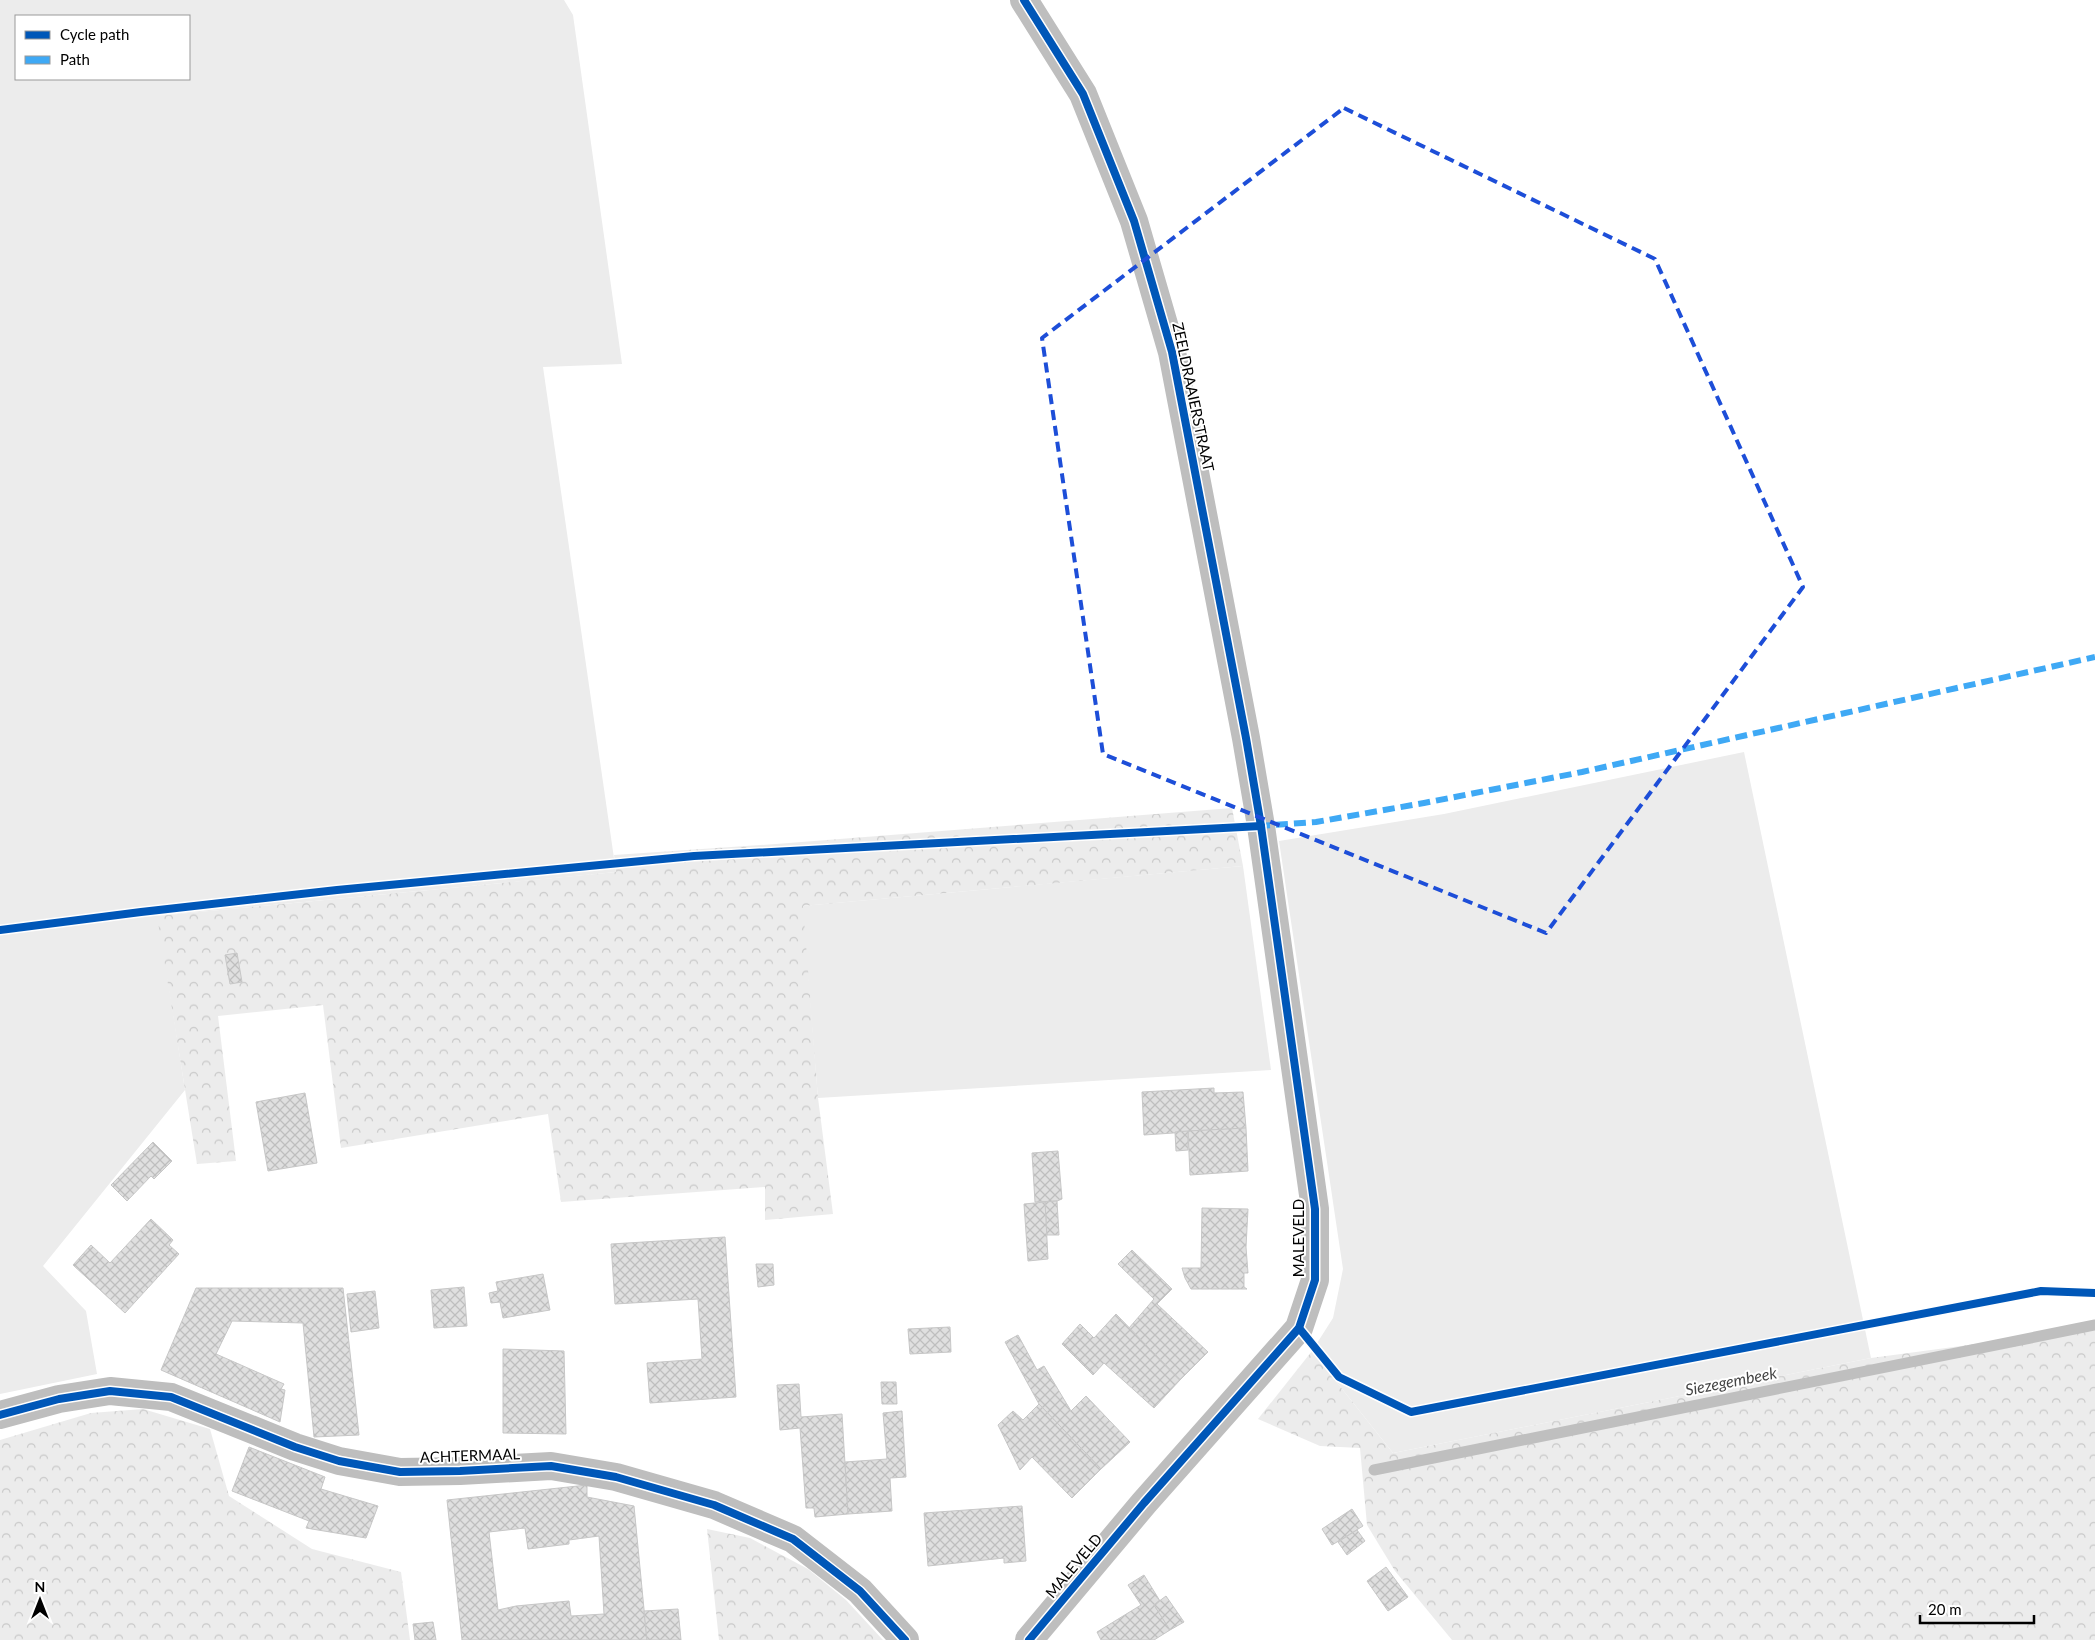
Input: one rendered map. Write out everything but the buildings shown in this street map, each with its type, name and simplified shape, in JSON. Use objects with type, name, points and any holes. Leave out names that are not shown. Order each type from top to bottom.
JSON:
[{"type":"street","name":"ZEELDRAAIERSTRAAT","points":[[1024,0],[1083,94],[1134,222],[1172,352],[1246,738],[1260,826]]},
{"type":"street","name":"MALEVELD","points":[[1029,1640],[1150,1496],[1299,1328],[1314,1280],[1315,1209],[1260,826]]},
{"type":"street","name":"ACHTERMAAL","points":[[0,1415],[59,1399],[110,1391],[171,1398],[295,1447],[339,1461],[400,1472],[551,1466],[616,1477],[714,1505],[793,1539],[860,1591],[905,1640]]},
{"type":"highlighted area","points":[[1344,108],[1655,259],[1803,587],[1546,933],[1103,754],[1042,338]]},
{"type":"green space","points":[[0,0],[564,0],[573,15],[622,364],[543,367],[616,872],[158,916],[185,1090],[43,1266],[86,1311],[97,1374],[0,1394]]},
{"type":"green space","points":[[1744,752],[1871,1358],[1393,1453],[1312,1351],[1333,1318],[1343,1269],[1279,841],[1444,814]]},
{"type":"green space","points":[[1232,808],[1243,866],[803,906],[818,1098],[833,1214],[765,1220],[765,1187],[561,1202],[548,1114],[341,1148],[323,1005],[218,1016],[236,1161],[197,1164],[157,916],[616,872],[614,855]]},
{"type":"green space","points":[[1243,866],[1271,1070],[818,1098],[802,906]]},
{"type":"green space","points":[[2095,1328],[2095,1640],[1452,1640],[1395,1571],[1367,1525],[1360,1448],[1320,1446],[1258,1419],[1312,1351],[1393,1453],[1871,1358]]},
{"type":"green space","points":[[143,1409],[210,1429],[229,1496],[312,1549],[401,1572],[410,1640],[0,1640],[0,1440],[91,1413]]},
{"type":"green space","points":[[707,1529],[750,1538],[808,1569],[846,1600],[883,1640],[719,1640]]},
{"type":"waterway","name":"Siezegembeek","points":[[1374,1470],[2095,1325]]},
{"type":"marked path","points":[[1258,826],[1316,822],[1582,772],[2095,657]]},
{"type":"cycle path","points":[[1024,0],[1083,94],[1134,221],[1172,352],[1261,826],[1315,1209],[1315,1280],[1299,1328],[1144,1503],[1029,1640]]},
{"type":"cycle path","points":[[0,930],[337,890],[694,856],[1261,826]]},
{"type":"cycle path","points":[[1299,1328],[1339,1377],[1411,1412],[2041,1291],[2095,1293]]},
{"type":"cycle path","points":[[0,1415],[59,1399],[110,1391],[171,1397],[295,1447],[339,1461],[400,1472],[551,1466],[616,1477],[714,1505],[793,1539],[860,1591],[905,1640]]}]
